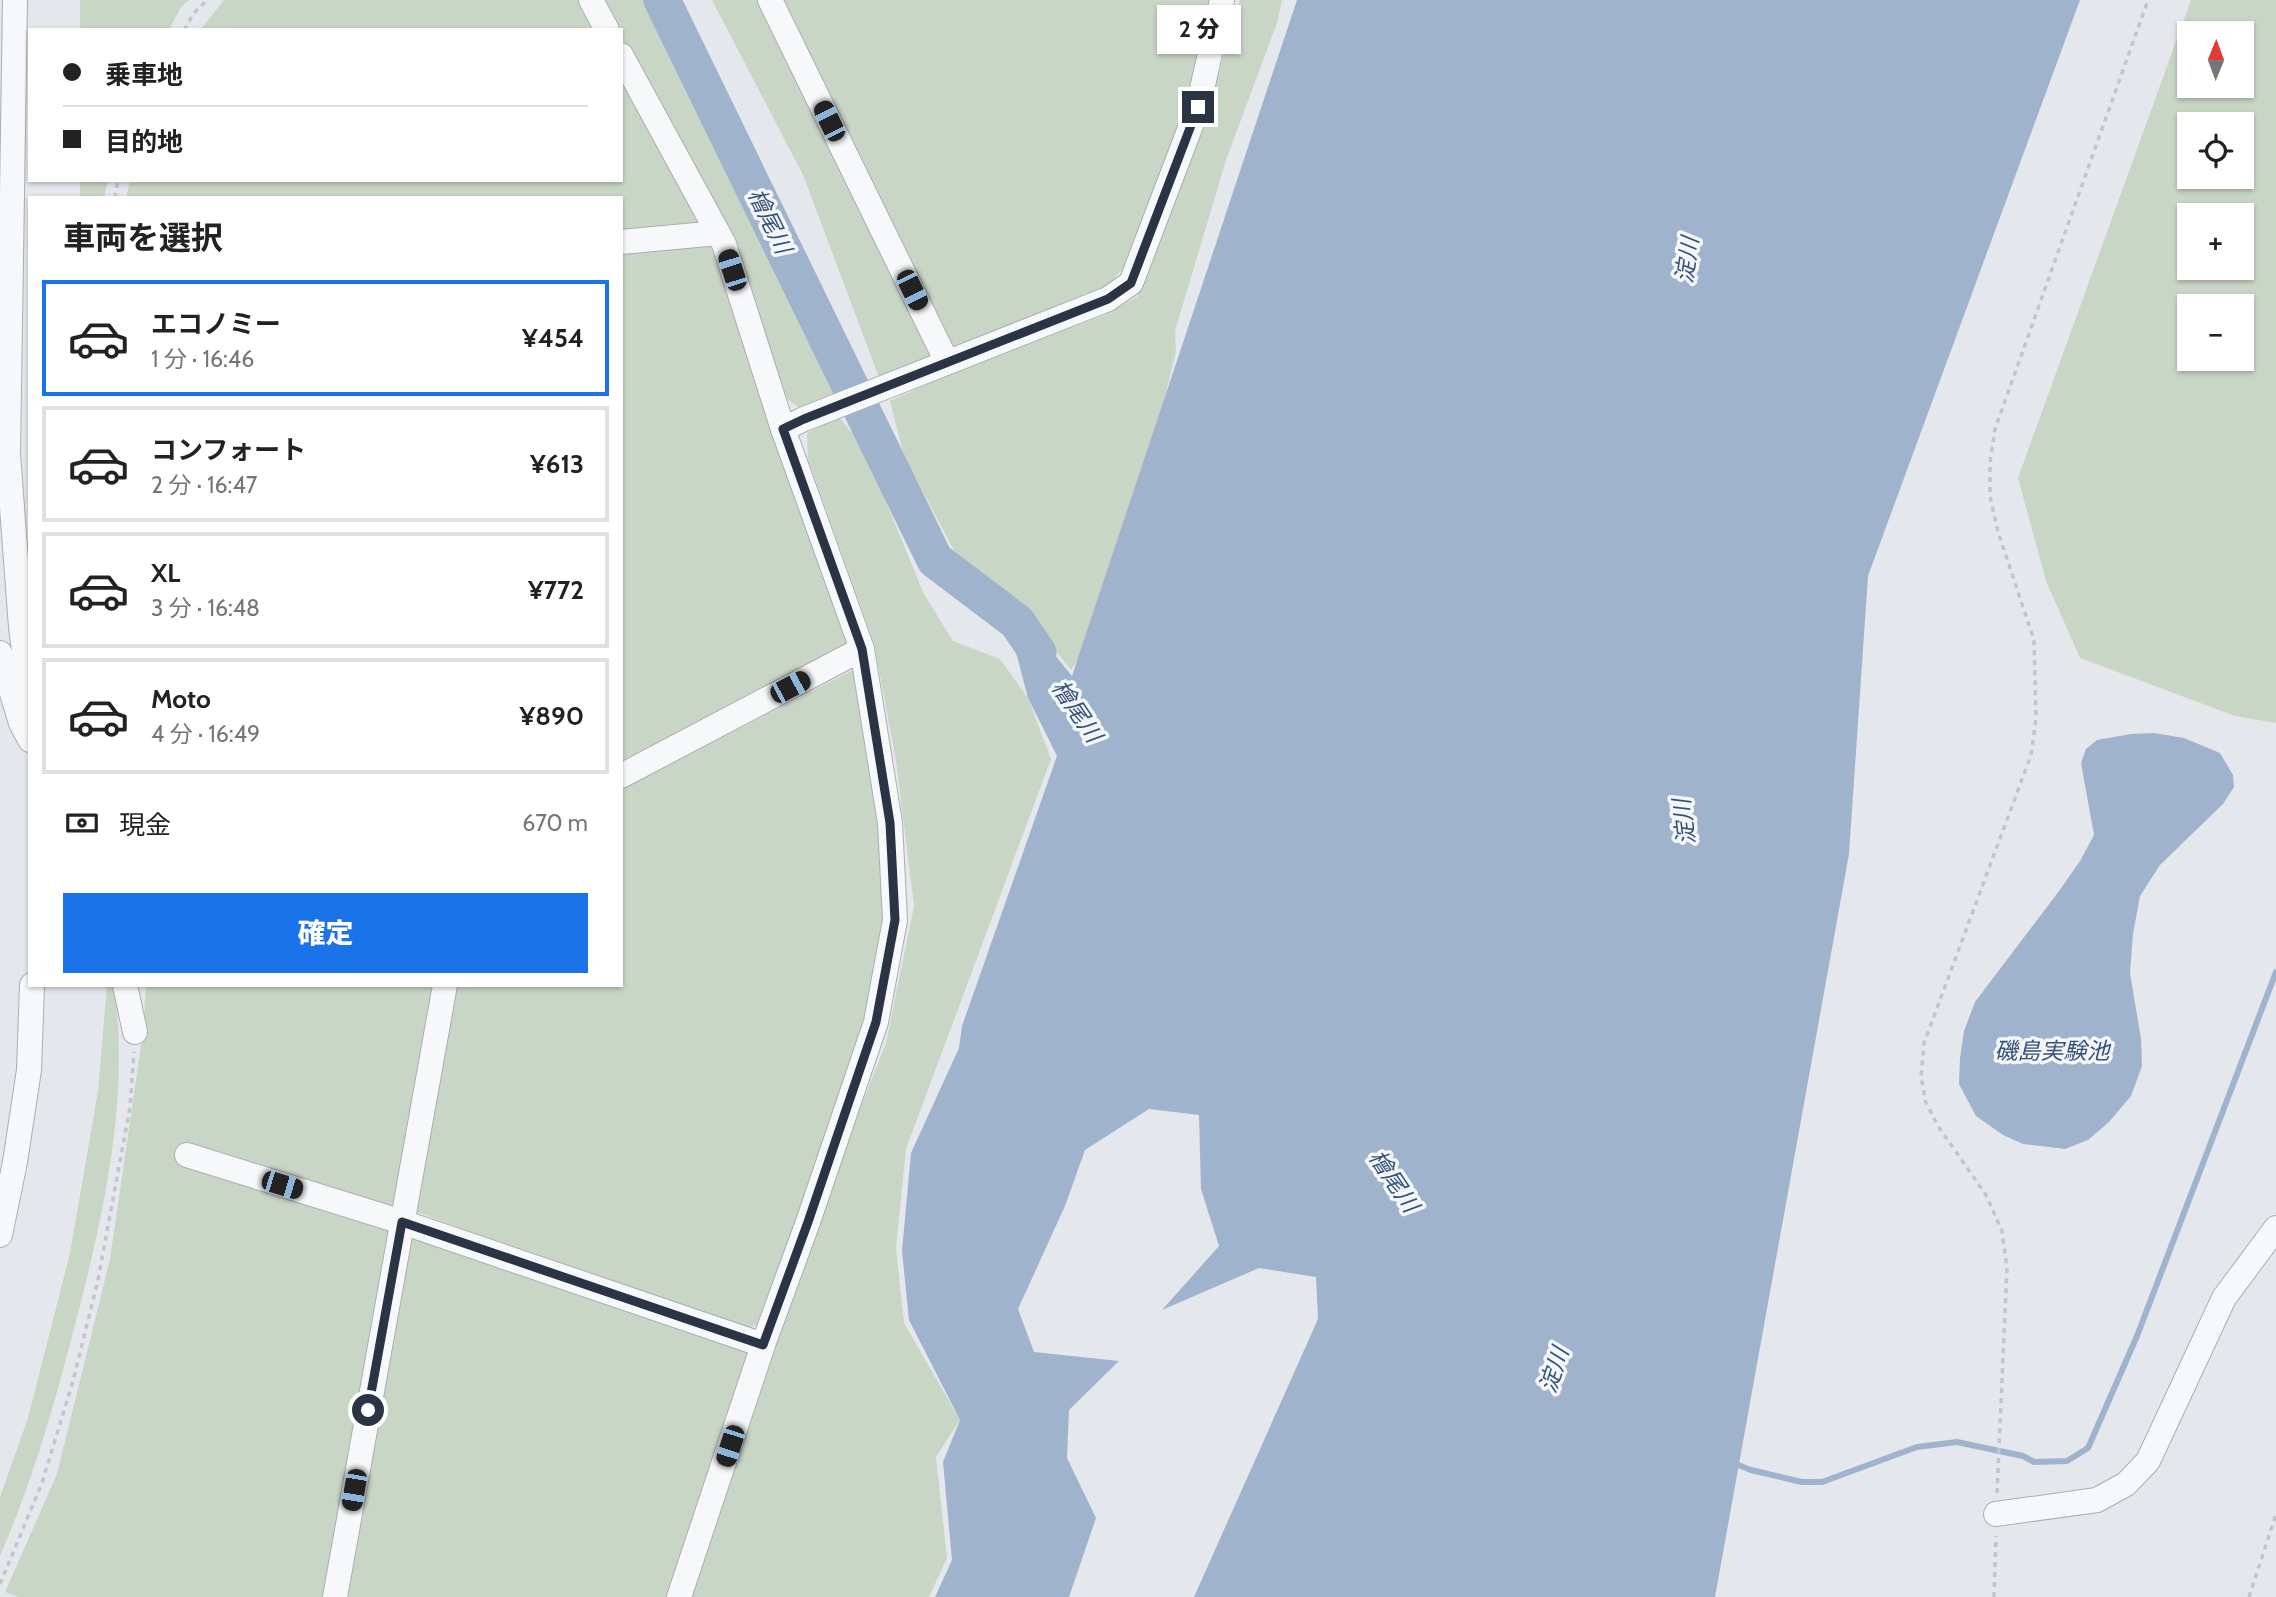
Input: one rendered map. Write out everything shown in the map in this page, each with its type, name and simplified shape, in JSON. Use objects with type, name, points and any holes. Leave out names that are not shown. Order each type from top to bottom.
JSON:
[{"type":"street","points":[[15,0],[8,454],[21,627],[28,681]]},
{"type":"street","points":[[591,0],[606,28]]},
{"type":"street","points":[[770,0],[947,362]]},
{"type":"street","points":[[794,424],[1108,299],[1131,283],[1198,107],[1222,0]]},
{"type":"street","points":[[623,59],[718,233],[794,424],[862,649],[890,823],[895,920],[876,1022],[763,1345],[679,1597]]},
{"type":"street","points":[[623,242],[718,233]]},
{"type":"street","points":[[623,775],[862,649]]},
{"type":"street","points":[[0,653],[21,723],[28,736]]},
{"type":"street","points":[[0,1235],[16,1162],[29,1070],[32,987]]},
{"type":"street","points":[[125,987],[135,1031]]},
{"type":"street","points":[[335,1597],[445,987]]},
{"type":"street","points":[[187,1155],[402,1222],[763,1345]]},
{"type":"street","points":[[1996,1514],[2097,1500],[2126,1484],[2148,1461],[2224,1298],[2276,1228]]},
{"type":"path","points":[[185,28],[194,13],[207,0]]},
{"type":"path","points":[[1994,1597],[2007,1268],[2003,1231],[1986,1195],[1938,1126],[1926,1103],[1921,1077],[1924,1043],[2031,755],[2036,719],[2034,640],[1998,532],[1990,496],[1990,463],[1995,429],[2148,0]]},
{"type":"path","points":[[0,1584],[42,1483],[73,1381],[98,1280],[130,1107],[135,1031]]},
{"type":"path","points":[[2249,1597],[2276,1514]]},
{"type":"green space","points":[[80,0],[189,0],[181,7],[170,28],[80,28]]},
{"type":"green space","points":[[224,0],[580,0],[595,28],[202,28]]},
{"type":"green space","points":[[602,0],[646,0],[777,256],[842,393],[802,410],[785,397],[727,235],[623,40],[623,28],[617,28]]},
{"type":"green space","points":[[712,0],[763,0],[934,357],[880,380],[803,175]]},
{"type":"green space","points":[[783,0],[1212,0],[1187,103],[1132,259],[1107,286],[952,347]]},
{"type":"green space","points":[[1240,0],[1282,0],[1277,23],[1226,160],[1175,331],[1176,351],[1164,401],[1084,651],[1071,670],[1030,619],[959,560],[904,456],[890,401],[961,369],[1104,315],[1137,297],[1219,72]]},
{"type":"green space","points":[[2191,0],[2276,0],[2276,723],[2235,716],[2080,658],[2046,581],[2018,478],[2177,39],[2177,98],[2254,98],[2254,21],[2183,21]]},
{"type":"green space","points":[[623,80],[703,227],[623,234],[623,196],[126,196],[130,182],[623,182]]},
{"type":"green space","points":[[80,182],[108,182],[104,196],[80,196]]},
{"type":"green space","points":[[712,245],[852,636],[845,649],[623,767],[623,253]]},
{"type":"green space","points":[[838,416],[863,446],[924,594],[953,641],[1000,659],[1028,698],[1051,759],[906,1149],[896,1248],[904,1323],[960,1420],[936,1457],[947,1558],[929,1597],[688,1597],[813,1229],[886,1043],[914,906],[896,761],[874,643],[808,459],[807,433]]},
{"type":"green space","points":[[855,669],[884,824],[886,918],[859,1039],[761,1323],[740,1331],[414,1211],[453,987],[623,987],[623,788]]},
{"type":"green space","points":[[107,987],[114,987],[119,1074],[116,1119],[102,1209],[82,1297],[48,1423],[31,1477],[0,1556],[0,1497],[28,1418],[70,1253],[98,1091]]},
{"type":"green space","points":[[146,987],[437,987],[326,1597],[18,1597],[5,1592],[57,1474],[110,1259],[143,1032]]},
{"type":"green space","points":[[410,1236],[753,1349],[671,1597],[346,1597]]},
{"type":"water","name":"淀川","points":[[1297,0],[2080,0],[1868,576],[1849,854],[1715,1597],[1194,1597],[1318,1319],[1316,1277],[1259,1268],[1162,1310],[1219,1246],[1201,1189],[1199,1115],[1149,1109],[1085,1150],[1065,1206],[1018,1309],[1034,1352],[1119,1361],[1069,1410],[1067,1458],[1096,1518],[1069,1597],[935,1597],[952,1560],[943,1462],[960,1420],[909,1320],[902,1251],[911,1153],[959,1048],[962,1026],[1057,756],[1028,698],[1006,614],[1006,601],[1019,611],[1072,676]]},
{"type":"water","name":"磯島実験池","points":[[2154,733],[2184,738],[2220,753],[2233,775],[2234,787],[2223,804],[2160,865],[2140,896],[2130,973],[2141,1039],[2142,1066],[2131,1096],[2109,1122],[2088,1140],[2065,1149],[2023,1144],[2003,1135],[1976,1116],[1959,1084],[1964,1031],[1975,1002],[2059,891],[2094,835],[2081,763],[2086,749],[2097,740]]},
{"type":"waterway","name":"檜尾川","points":[[662,0],[935,560],[1017,622],[1038,653]]},
{"type":"waterway","points":[[1733,1463],[1802,1482],[1822,1482],[1917,1447],[1957,1442],[2023,1456],[2034,1462],[2067,1461],[2088,1448],[2137,1336],[2276,972]]},
{"type":"route","points":[[368,1410],[402,1222],[763,1345],[876,1022],[895,920],[890,823],[862,649],[783,429],[1108,299],[1131,283],[1198,107]]}]
